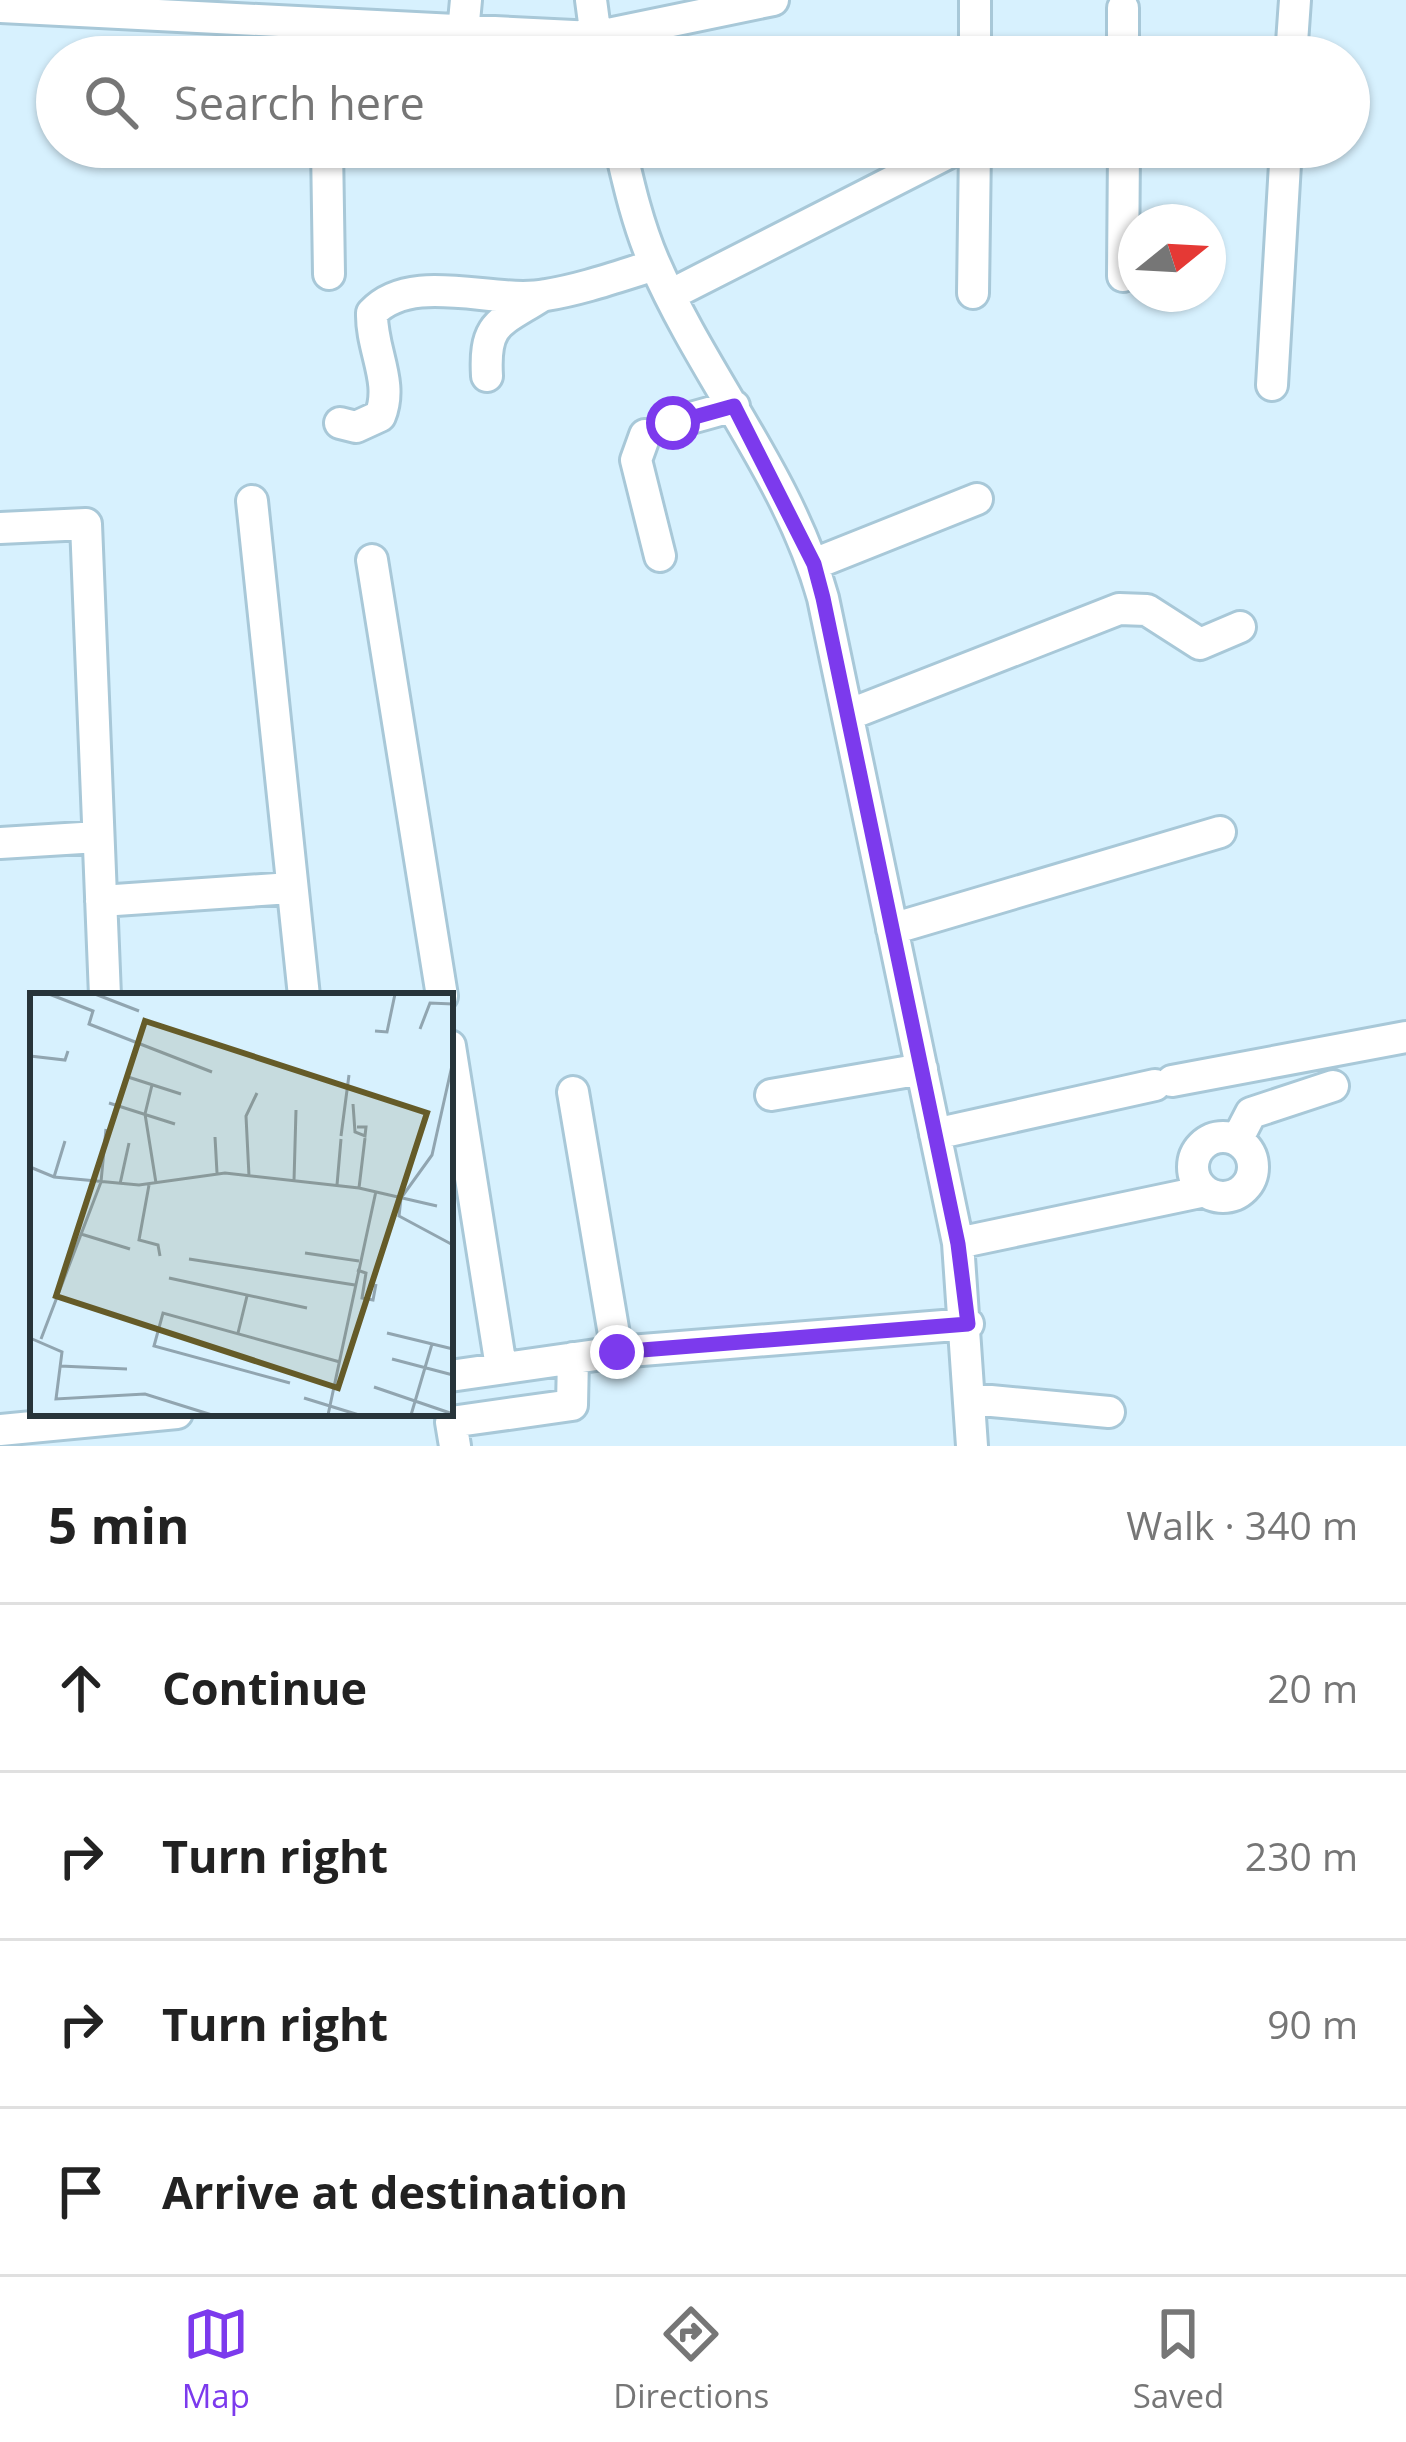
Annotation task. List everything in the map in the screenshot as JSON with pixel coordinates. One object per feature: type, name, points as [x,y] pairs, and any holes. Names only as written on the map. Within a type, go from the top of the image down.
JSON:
[{"type":"street","points":[[463,32],[466,0]]},
{"type":"street","points":[[591,0],[596,36]]},
{"type":"street","points":[[638,36],[772,0]]},
{"type":"street","points":[[974,0],[975,36]]},
{"type":"street","points":[[1293,36],[1295,0]]},
{"type":"street","points":[[0,8],[499,36]]},
{"type":"street","points":[[1123,8],[1124,36]]},
{"type":"street","points":[[325,25],[325,36]]},
{"type":"street","points":[[327,168],[329,274]]},
{"type":"street","points":[[626,168],[655,265],[814,564],[958,1244],[968,1324],[972,1446]]},
{"type":"street","points":[[672,294],[919,168]]},
{"type":"street","points":[[973,293],[975,168]]},
{"type":"street","points":[[1124,168],[1124,204]]},
{"type":"street","points":[[1272,385],[1285,168]]},
{"type":"street","points":[[487,376],[485,341],[495,325],[540,297],[655,265]]},
{"type":"street","points":[[340,423],[356,427],[380,416],[389,396],[371,337],[372,313],[383,301],[421,293],[540,297]]},
{"type":"street","points":[[660,556],[636,460],[659,429],[734,406]]},
{"type":"street","points":[[814,564],[977,499]]},
{"type":"street","points":[[252,500],[304,993]]},
{"type":"street","points":[[0,529],[86,524],[105,993]]},
{"type":"street","points":[[372,560],[442,993]]},
{"type":"street","points":[[848,715],[1119,609],[1147,610],[1200,644],[1240,627]]},
{"type":"street","points":[[892,929],[1220,832]]},
{"type":"street","points":[[0,843],[98,837]]},
{"type":"street","points":[[101,901],[291,888]]},
{"type":"street","points":[[935,1134],[1163,1083],[1406,1037]]},
{"type":"street","points":[[771,1095],[922,1070]]},
{"type":"street","points":[[453,1085],[461,1188],[501,1367]]},
{"type":"street","points":[[1237,1140],[1251,1113],[1333,1087]]},
{"type":"street","points":[[573,1092],[617,1352]]},
{"type":"street","points":[[958,1244],[1205,1191],[1229,1196],[1249,1183],[1252,1159],[1237,1140],[1222,1137],[1198,1151],[1193,1165],[1205,1191]]},
{"type":"street","points":[[453,1375],[617,1352],[968,1324]]},
{"type":"street","points":[[455,1446],[451,1422],[572,1405],[573,1358]]},
{"type":"street","points":[[970,1399],[1109,1412]]},
{"type":"street","points":[[0,1430],[122,1416]]},
{"type":"route","points":[[617,1352],[968,1324],[958,1244],[814,564],[734,406],[673,423]]}]
